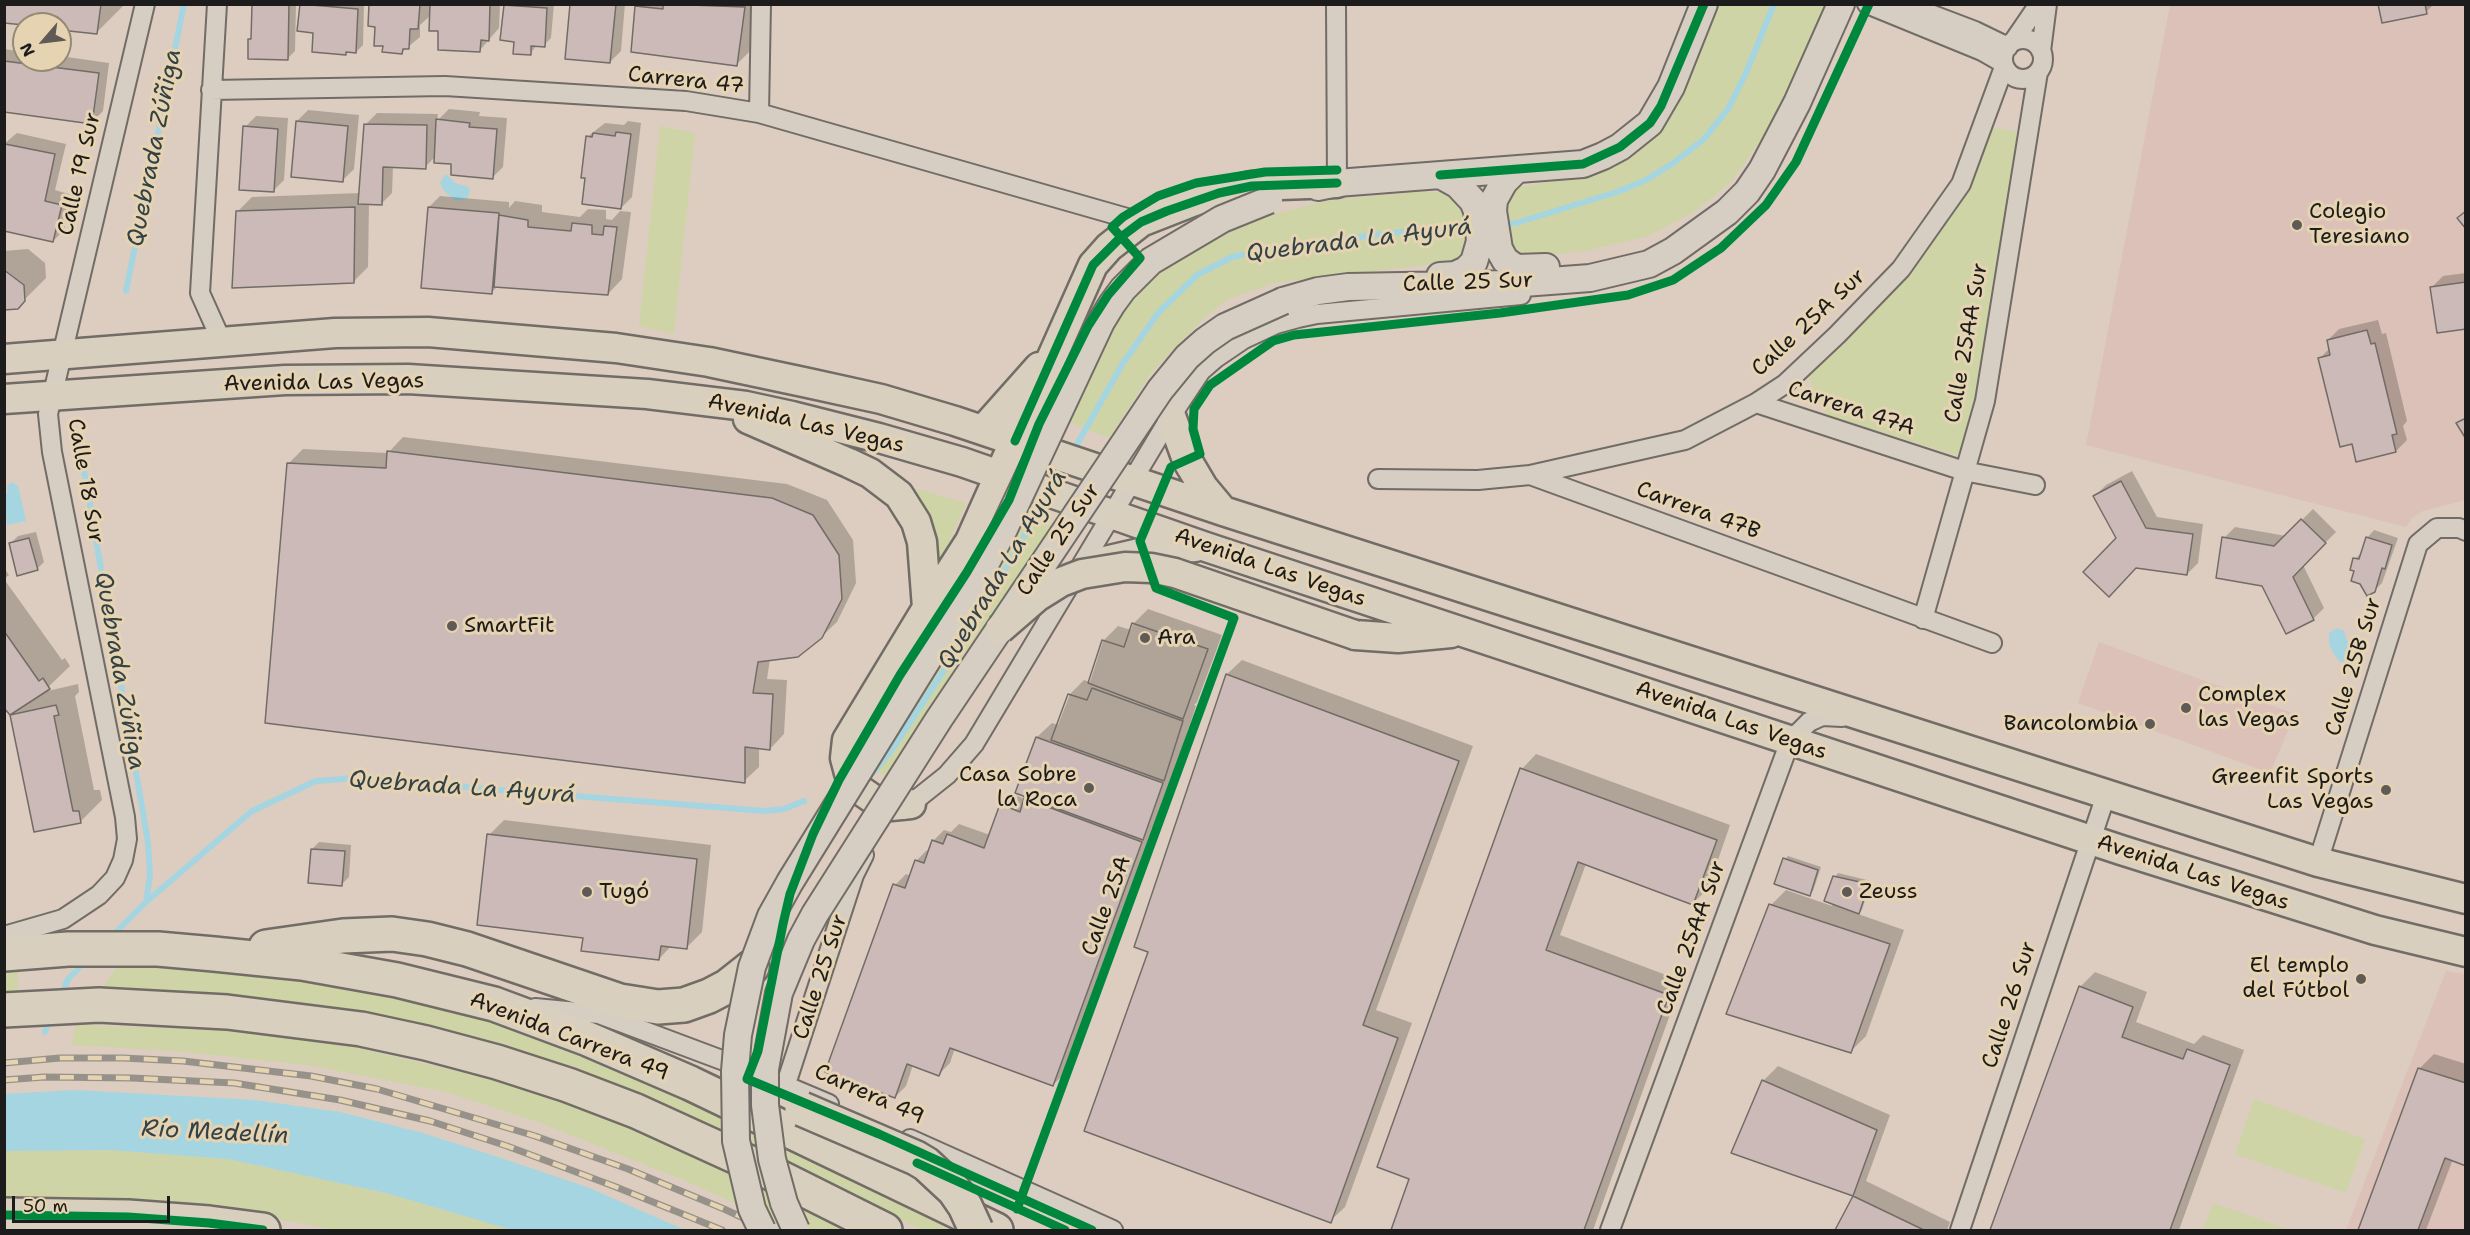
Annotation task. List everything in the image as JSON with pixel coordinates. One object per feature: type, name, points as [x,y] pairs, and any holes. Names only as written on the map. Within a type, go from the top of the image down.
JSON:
[{"type":"highway","points":[[214,954],[343,936],[392,934],[427,939],[467,949],[620,1001],[658,1007],[684,1005],[709,996],[728,986],[752,967]]},
{"type":"highway","name":"Avenida Carrera 49","points":[[4,954],[68,949],[158,949],[214,954],[302,963],[397,980],[494,1004],[588,1039],[690,1083],[996,1230]]},
{"type":"highway","points":[[494,1004],[591,1027],[794,1097],[926,1164],[954,1191],[965,1206],[976,1230]]},
{"type":"highway","name":"Avenida Carrera 49","points":[[10,1009],[99,1005],[227,1012],[308,1020],[361,1029],[497,1062],[568,1085],[636,1111],[761,1168],[885,1230]]},
{"type":"highway","points":[[4,1215],[128,1217],[263,1230]]},
{"type":"main road","points":[[912,804],[891,807],[873,800],[860,790],[849,773],[845,758],[846,740],[970,541],[1093,265],[1109,247],[1141,222],[1183,205],[1230,190],[1252,186],[1337,183],[1583,164],[1620,147],[1650,123],[1671,87],[1704,4]]},
{"type":"main road","name":"Calle 25 Sur","points":[[796,1230],[784,1203],[772,1160],[765,1105],[765,1069],[778,993],[789,965],[815,914],[939,719],[1172,372],[1199,346],[1225,327],[1284,301],[1318,291],[1348,287],[1510,284],[1590,278],[1649,264],[1693,238],[1747,192],[1780,138],[1841,4]]},
{"type":"main road","points":[[1485,211],[1499,189],[1516,170]]},
{"type":"main road","points":[[1284,301],[1369,278],[1455,275],[1466,270],[1489,241],[1485,211],[1466,192],[1440,176]]},
{"type":"main road","points":[[762,1230],[747,1192],[736,1141],[735,1071],[738,1035],[752,967],[771,916],[975,583],[1004,529],[1101,322],[1123,289],[1151,261],[1222,219],[1269,200],[1337,183]]},
{"type":"main road","points":[[1489,241],[1499,249],[1510,265],[1522,269],[1615,257],[1644,250],[1685,231],[1747,192]]},
{"type":"main road","name":"Avenida Las Vegas","points":[[4,359],[334,333],[387,331],[515,338],[605,346],[708,362],[850,392],[983,430],[1133,481],[2318,862],[2466,899]]},
{"type":"main road","points":[[983,430],[1056,348]]},
{"type":"main road","name":"Avenida Las Vegas","points":[[4,399],[285,380],[408,380],[588,390],[702,400],[780,413],[857,432],[1000,476],[1460,632],[2090,840],[2375,930],[2466,952]]},
{"type":"main road","points":[[702,400],[870,473],[899,495],[916,522],[922,542],[927,608]]},
{"type":"main road","points":[[1171,416],[1187,460],[1203,487],[1223,510]]},
{"type":"main road","points":[[1080,569],[1144,552],[1206,547]]},
{"type":"main road","points":[[1000,629],[1037,597],[1062,582],[1082,574],[1125,567],[1151,568],[1175,573],[1354,635],[1398,638],[1460,632]]},
{"type":"street","name":"Calle 19 Sur","points":[[62,354],[145,4]]},
{"type":"street","points":[[218,4],[200,294],[222,342]]},
{"type":"street","points":[[759,113],[761,4]]},
{"type":"street","points":[[1336,4],[1337,183]]},
{"type":"street","points":[[1867,4],[1982,51],[2007,55],[2026,40],[2041,51]]},
{"type":"street","points":[[1904,4],[1975,31],[2007,55],[2017,78],[2028,79],[2038,72],[2042,62],[2041,51],[2047,4]]},
{"type":"street","name":"Calle 25A Sur","points":[[1530,475],[1685,440],[1756,403],[1785,384],[1901,270],[1961,184],[2007,55],[2039,4]]},
{"type":"street","name":"Calle 25AA Sur","points":[[1923,619],[1985,401],[2038,72]]},
{"type":"street","name":"Carrera 47","points":[[211,90],[445,86],[686,101],[759,113],[1141,222]]},
{"type":"street","name":"Calle 25 Sur","points":[[794,1097],[854,875],[877,834],[890,820],[946,775],[974,744],[1171,416],[1189,388],[1209,365],[1244,339],[1276,324],[1317,314],[1581,288],[1617,279],[1649,264]]},
{"type":"street","name":"Calle 18 Sur","points":[[4,936],[63,919],[99,895],[115,878],[123,860],[127,839],[52,452],[48,414],[62,354]]},
{"type":"street","name":"Carrera 47A","points":[[1756,403],[1964,471],[2035,485]]},
{"type":"street","name":"Carrera 47B","points":[[1378,479],[1478,480],[1530,475],[1992,643]]},
{"type":"street","name":"Calle 25B Sur","points":[[2318,862],[2418,544],[2437,528],[2459,528],[2466,531]]},
{"type":"street","name":"Calle 25AA Sur","points":[[1610,1230],[1790,741],[1809,722],[1822,717],[1865,717]]},
{"type":"street","name":"Calle 26 Sur","points":[[1960,1230],[2106,795]]},
{"type":"street","name":"Carrera 49","points":[[794,1097],[1113,1230]]},
{"type":"shaded area","name":"Colegio Teresiano","points":[[2170,5],[2465,5],[2465,500],[2423,511],[2412,518],[2406,527],[2086,445]]},
{"type":"shaded area","name":"Complex las Vegas","points":[[2099,642],[2295,714],[2270,773],[2078,703]]},
{"type":"shaded area","points":[[2446,971],[2465,974],[2465,1230],[2346,1230]]},
{"type":"green space","points":[[1717,5],[1829,5],[1768,130],[1732,181],[1694,212],[1648,236],[1590,250],[1535,257],[1523,257],[1511,248],[1507,198],[1515,188],[1597,173],[1628,158],[1659,132],[1680,100]]},
{"type":"green space","points":[[660,126],[695,133],[674,334],[639,326]]},
{"type":"green space","points":[[1986,126],[2023,133],[1980,396],[1958,456],[1826,415],[1806,372],[1926,250],[1973,175]]},
{"type":"green space","points":[[1417,192],[1452,192],[1468,211],[1469,244],[1463,254],[1452,262],[1273,283],[1226,300],[1197,325],[1151,373],[1109,438],[1067,421],[1120,310],[1154,274],[1206,242],[1265,216],[1331,200]]},
{"type":"green space","points":[[910,487],[966,503],[941,560],[933,530]]},
{"type":"green space","points":[[1020,518],[1052,526],[895,782],[867,765]]},
{"type":"green space","points":[[18,967],[18,990],[5,992],[4,969]]},
{"type":"green space","points":[[117,967],[192,969],[339,986],[471,1014],[574,1048],[683,1097],[962,1230],[923,1230],[674,1111],[101,989]]},
{"type":"green space","points":[[76,1025],[245,1031],[344,1045],[504,1082],[630,1125],[854,1230],[793,1230],[693,1184],[538,1122],[446,1092],[308,1065],[174,1051],[72,1045]]},
{"type":"green space","points":[[2254,1099],[2365,1139],[2346,1193],[2235,1154]]},
{"type":"green space","points":[[110,1150],[228,1159],[386,1193],[512,1230],[337,1230],[234,1211],[5,1204],[4,1151]]},
{"type":"green space","points":[[2213,1203],[2290,1230],[2203,1230]]},
{"type":"water","points":[[446,174],[455,183],[468,187],[470,191],[467,199],[456,201],[444,191],[440,182]]},
{"type":"water","points":[[12,482],[18,486],[26,521],[7,525],[5,494],[8,493],[7,486]]},
{"type":"water","points":[[2337,628],[2344,631],[2347,641],[2355,645],[2357,656],[2353,662],[2340,662],[2332,651],[2329,633]]},
{"type":"water","name":"Río Medellín","points":[[75,1090],[255,1100],[340,1112],[423,1133],[587,1187],[685,1230],[512,1230],[386,1193],[228,1159],[110,1150],[5,1151],[5,1094]]},
{"type":"building","points":[[4,4],[101,4],[97,34],[72,31],[72,12],[12,12],[12,24],[4,23]]},
{"type":"building","points":[[252,4],[289,4],[288,60],[248,59]]},
{"type":"building","points":[[300,4],[358,9],[356,53],[346,52],[346,55],[312,52],[313,33],[297,31]]},
{"type":"building","points":[[369,4],[420,4],[418,29],[410,29],[409,49],[403,49],[402,54],[382,52],[383,46],[374,46],[375,27],[368,26]]},
{"type":"building","points":[[430,4],[490,4],[489,41],[481,40],[480,52],[438,50],[438,31],[429,31]]},
{"type":"building","points":[[570,4],[616,4],[610,63],[565,59]]},
{"type":"building","points":[[663,4],[745,7],[737,66],[631,52],[635,6],[663,9]]},
{"type":"building","points":[[2378,4],[2425,4],[2427,14],[2382,23]]},
{"type":"building","points":[[504,5],[547,8],[545,47],[531,46],[531,55],[513,54],[514,42],[500,40]]},
{"type":"building","points":[[4,61],[12,62],[12,72],[72,72],[72,70],[99,73],[92,124],[4,112]]},
{"type":"building","points":[[436,119],[470,123],[469,127],[497,129],[493,179],[451,175],[451,164],[434,163]]},
{"type":"building","points":[[296,121],[348,126],[343,182],[291,177]]},
{"type":"building","points":[[364,124],[427,125],[426,169],[383,167],[382,205],[358,204]]},
{"type":"building","points":[[243,126],[278,129],[274,192],[239,190]]},
{"type":"building","points":[[616,132],[631,134],[621,209],[582,204],[585,178],[581,178],[586,136],[592,137],[593,133],[615,136]]},
{"type":"building","points":[[5,144],[55,154],[45,201],[62,205],[53,242],[4,231]]},
{"type":"building","points":[[355,207],[354,283],[232,288],[236,211]]},
{"type":"building","points":[[428,207],[499,213],[492,294],[421,288]]},
{"type":"building","points":[[2466,211],[2466,229],[2457,218]]},
{"type":"building","points":[[499,215],[528,220],[528,227],[571,231],[572,223],[592,225],[592,234],[603,235],[604,226],[617,227],[608,295],[494,287]]},
{"type":"building","points":[[4,270],[24,285],[25,301],[18,309],[4,310]]},
{"type":"building","points":[[2466,282],[2466,329],[2437,333],[2430,287]]},
{"type":"building","points":[[2367,330],[2371,344],[2375,343],[2397,434],[2392,435],[2396,452],[2356,462],[2352,444],[2340,447],[2318,358],[2330,355],[2327,340]]},
{"type":"building","points":[[2466,418],[2466,439],[2456,423]]},
{"type":"building","points":[[387,451],[772,498],[813,515],[839,555],[842,599],[822,638],[798,657],[758,662],[753,693],[773,694],[770,750],[745,747],[745,783],[265,723],[287,463],[386,468]]},
{"type":"building","points":[[2121,481],[2146,528],[2193,534],[2187,575],[2136,568],[2109,597],[2083,572],[2116,538],[2093,496]]},
{"type":"building","points":[[2301,519],[2326,543],[2293,577],[2314,620],[2286,634],[2262,586],[2216,578],[2222,537],[2274,546]]},
{"type":"building","points":[[2366,537],[2392,545],[2375,592],[2367,596],[2360,584],[2351,581],[2354,571],[2350,570],[2353,558],[2359,559]]},
{"type":"building","points":[[29,538],[38,570],[17,576],[9,543]]},
{"type":"building","points":[[1132,623],[1208,649],[1183,719],[1088,683],[1102,640],[1124,647]]},
{"type":"building","points":[[1132,623],[1208,649],[1183,719],[1088,683],[1102,640],[1124,647]]},
{"type":"building","points":[[4,631],[39,681],[43,678],[50,689],[10,715],[4,708]]},
{"type":"building","points":[[1226,674],[1459,761],[1363,1025],[1398,1038],[1331,1223],[1084,1131],[1148,952],[1134,947]]},
{"type":"building","points":[[1092,688],[1183,721],[1164,781],[1051,740],[1068,694],[1087,700]]},
{"type":"building","points":[[1092,688],[1183,721],[1164,781],[1051,740],[1068,694],[1087,700]]},
{"type":"building","points":[[56,705],[59,715],[54,716],[73,811],[79,811],[81,823],[34,832],[10,715]]},
{"type":"building","name":"Casa Sobre la Roca","points":[[1036,737],[1163,783],[1143,840],[1015,793]]},
{"type":"building","points":[[1520,768],[1717,840],[1693,905],[1578,862],[1546,950],[1669,995],[1584,1230],[1391,1230],[1409,1179],[1377,1167]]},
{"type":"building","points":[[1024,798],[1142,842],[1053,1086],[950,1048],[939,1076],[907,1064],[895,1098],[825,1072],[893,884],[905,888],[915,860],[924,863],[932,840],[943,844],[947,834],[984,848],[1000,804],[1020,812]]},
{"type":"building","name":"Tugó","points":[[487,834],[697,859],[687,949],[661,946],[659,960],[581,951],[583,938],[477,925]]},
{"type":"building","points":[[311,849],[345,851],[342,886],[308,883]]},
{"type":"building","name":"Zeuss","points":[[1783,858],[1818,870],[1810,896],[1774,884]]},
{"type":"building","name":"Zeuss","points":[[1833,876],[1869,884],[1859,914],[1824,901]]},
{"type":"building","points":[[1769,904],[1890,944],[1851,1053],[1726,1014]]},
{"type":"building","points":[[2079,986],[2133,1007],[2122,1037],[2183,1059],[2187,1049],[2230,1065],[2170,1230],[1990,1230]]},
{"type":"building","points":[[2418,1068],[2466,1083],[2466,1166],[2445,1158],[2418,1230],[2358,1230]]},
{"type":"building","points":[[1762,1080],[1877,1130],[1853,1196],[1731,1153]]},
{"type":"building","points":[[1853,1196],[1924,1230],[1835,1230]]},
{"type":"waterway","name":"Quebrada Zúñiga","points":[[126,291],[184,4]]},
{"type":"waterway","name":"Quebrada La Ayurá","points":[[1502,224],[1516,223],[1617,192],[1646,180],[1672,164],[1704,139],[1728,109],[1746,73],[1774,4]]},
{"type":"waterway","name":"Quebrada La Ayurá","points":[[1072,453],[1123,363],[1159,312],[1197,275],[1232,257],[1275,248],[1390,233],[1471,226]]},
{"type":"waterway","name":"Quebrada Zúñiga","points":[[79,441],[148,842],[150,875],[146,902]]},
{"type":"waterway","name":"Quebrada La Ayurá","points":[[1053,487],[1064,467]]},
{"type":"waterway","name":"Quebrada La Ayurá","points":[[868,778],[891,751],[973,626],[1046,498]]},
{"type":"waterway","name":"Quebrada La Ayurá","points":[[111,937],[146,902],[252,811],[316,781],[370,777],[475,788],[764,811],[784,809],[804,801]]},
{"type":"waterway","name":"Quebrada La Ayurá","points":[[61,996],[68,979],[86,961]]},
{"type":"waterway","name":"Quebrada La Ayurá","points":[[45,1032],[50,1019]]},
{"type":"railway","points":[[4,1063],[60,1058],[183,1061],[311,1076],[377,1089],[535,1136],[628,1169],[769,1230]]},
{"type":"railway","points":[[4,1080],[44,1077],[132,1078],[234,1083],[340,1100],[430,1121],[507,1146],[722,1230]]},
{"type":"cycle path","points":[[1440,175],[1583,164],[1620,147],[1650,123],[1661,106],[1704,4]]},
{"type":"cycle path","name":"Calle 25A","points":[[1017,1209],[1234,618],[1156,588],[1140,541],[1171,467],[1200,454],[1193,429],[1194,409],[1210,385],[1273,341],[1294,335],[1500,313],[1628,295],[1673,280],[1721,248],[1766,205],[1796,162],[1869,4]]},
{"type":"cycle path","points":[[1092,1230],[879,1134],[747,1079],[758,1051],[790,894],[813,834],[839,780],[900,675],[967,572],[1009,500],[1039,424],[1088,326],[1108,295],[1140,258],[1112,227],[1123,217],[1158,196],[1196,183],[1265,172],[1337,170]]},
{"type":"cycle path","points":[[1015,441],[1093,265],[1121,237],[1141,222],[1219,193],[1252,186],[1337,183]]},
{"type":"cycle path","points":[[917,1163],[1065,1230]]},
{"type":"cycle path","points":[[4,1215],[128,1217],[263,1230]]},
{"type":"place","name":"Colegio Teresiano","points":[[2297,225]]},
{"type":"place","name":"SmartFit","points":[[452,626]]},
{"type":"place","name":"Ara","points":[[1145,638]]},
{"type":"place","name":"Complex las Vegas","points":[[2186,708]]},
{"type":"place","name":"Bancolombia","points":[[2150,724]]},
{"type":"place","name":"Casa Sobre la Roca","points":[[1089,788]]},
{"type":"place","name":"Greenfit Sports Las Vegas","points":[[2386,790]]},
{"type":"place","name":"Tugó","points":[[587,892]]},
{"type":"place","name":"Zeuss","points":[[1847,892]]},
{"type":"place","name":"El templo del Fútbol","points":[[2361,979]]}]
